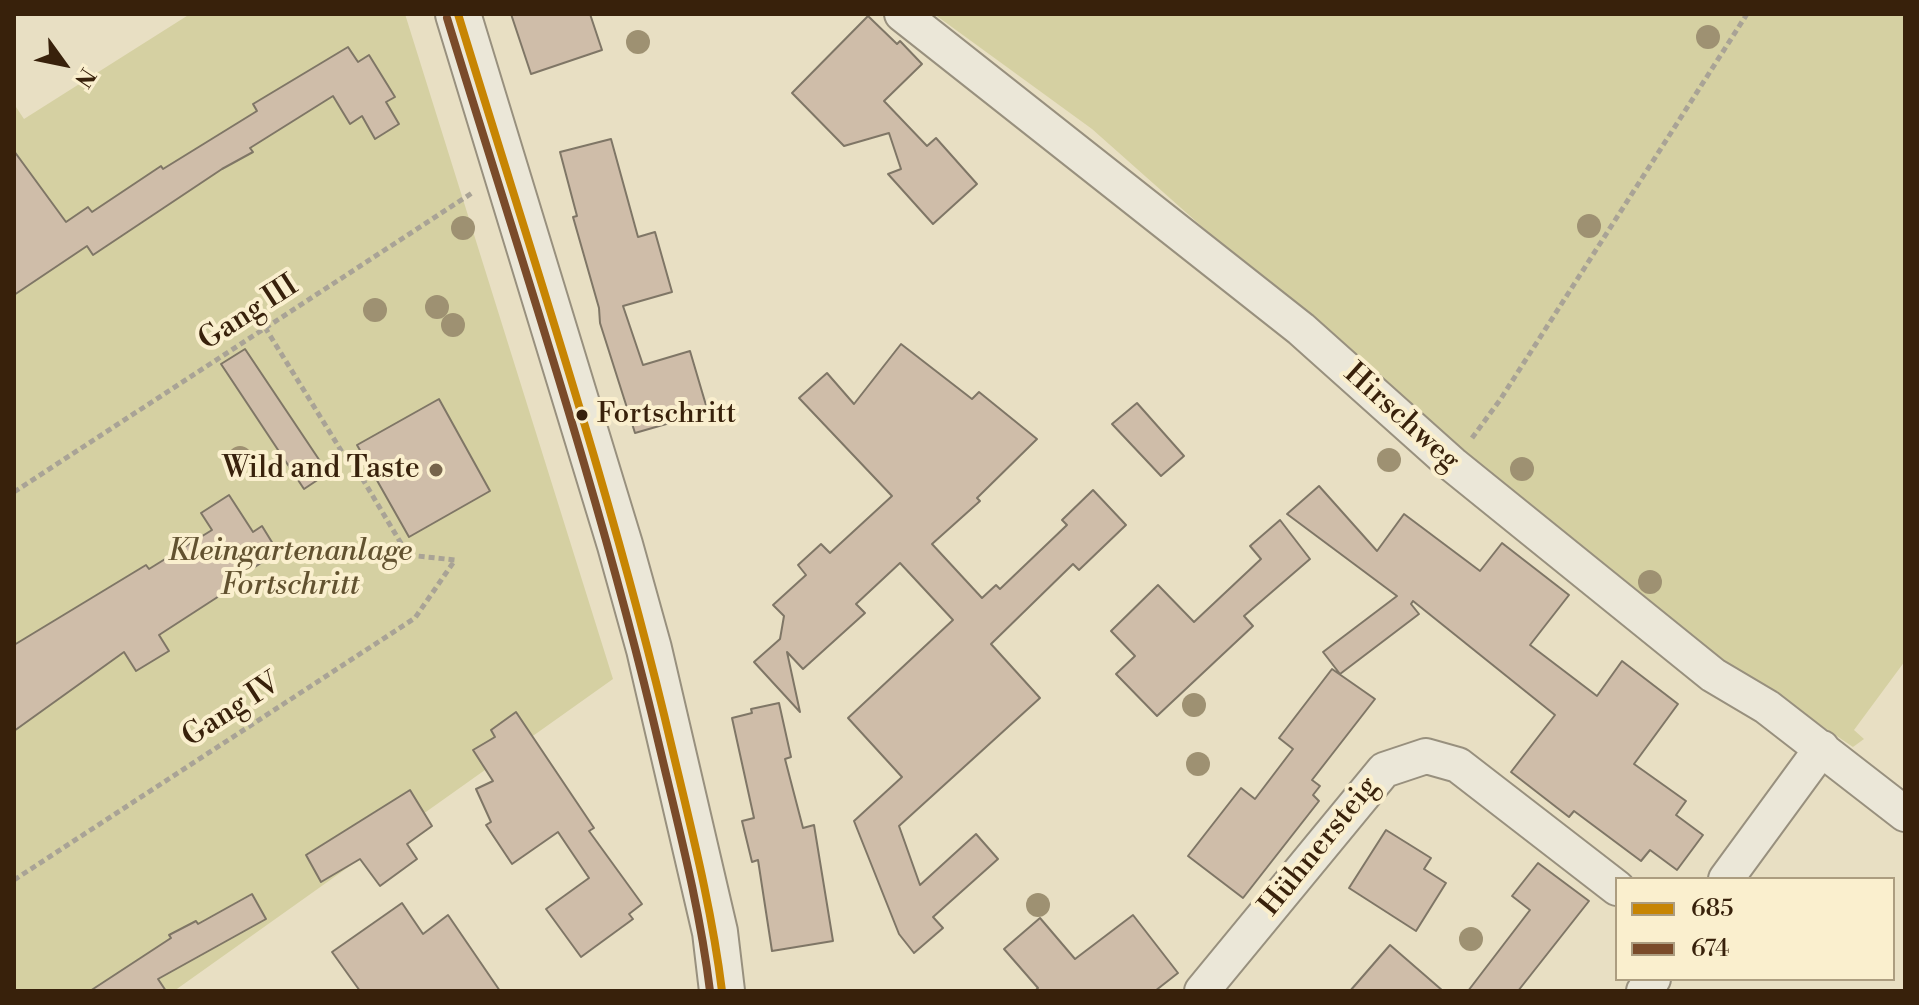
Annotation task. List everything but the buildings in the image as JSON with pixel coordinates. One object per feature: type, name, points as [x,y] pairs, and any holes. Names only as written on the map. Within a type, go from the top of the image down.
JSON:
[{"type":"street","points":[[458,14],[649,649],[715,932],[722,991]]},
{"type":"street","name":"Hirschweg","points":[[902,14],[1301,329],[1452,464],[1713,675],[1767,707],[1905,814]]},
{"type":"street","points":[[1727,877],[1822,748]]},
{"type":"street","name":"Hühnersteig","points":[[1202,991],[1384,770],[1426,756],[1458,765],[1615,886]]},
{"type":"path","points":[[1452,464],[1500,400],[1747,14]]},
{"type":"path","name":"Gang III","points":[[14,492],[507,170]]},
{"type":"path","name":"Gang IV","points":[[14,880],[415,618],[455,560],[408,555],[266,329]]},
{"type":"green space","name":"Kleingartenanlage Fortschritt","points":[[190,14],[405,14],[613,679],[174,991],[14,991],[14,104],[24,119]]},
{"type":"green space","points":[[934,14],[1905,14],[1905,661],[1854,730],[1864,739],[1853,747],[1615,586],[1607,568],[1243,263],[1092,129]]},
{"type":"transit line","name":"685","points":[[458,14],[571,379],[649,655],[694,838],[722,991]]},
{"type":"transit line","name":"674","points":[[447,18],[560,381],[613,564],[682,839],[710,991]]},
{"type":"place","name":"Fortschritt","points":[[582,415]]},
{"type":"place","name":"Wild and Taste","points":[[436,470]]}]
